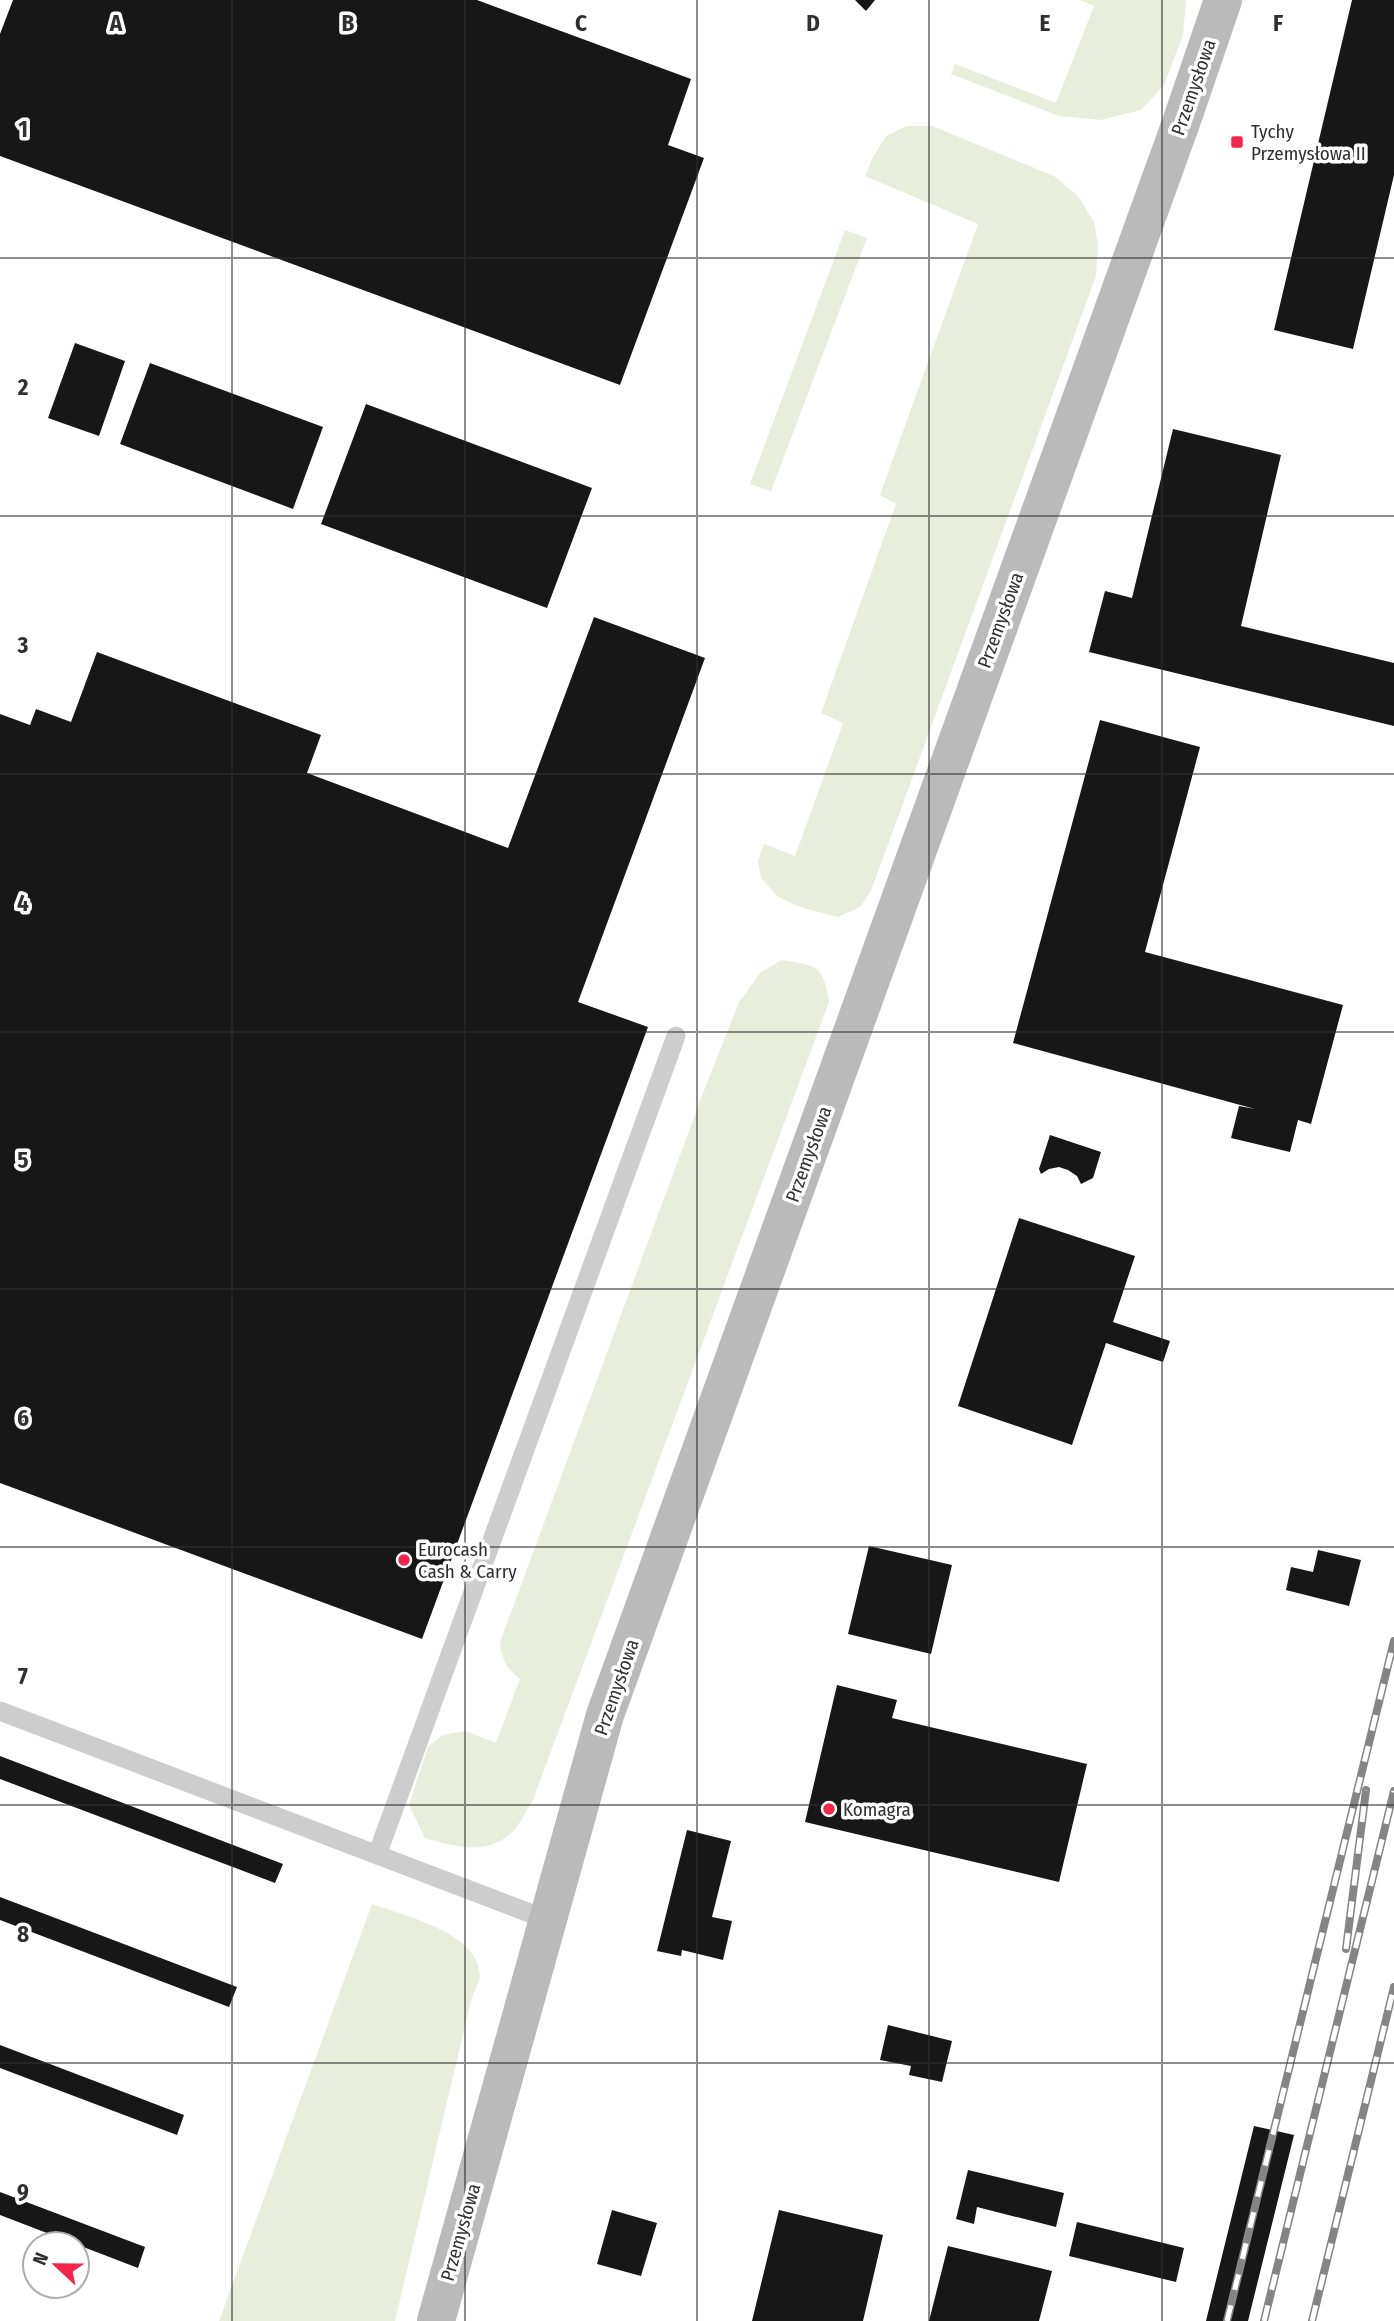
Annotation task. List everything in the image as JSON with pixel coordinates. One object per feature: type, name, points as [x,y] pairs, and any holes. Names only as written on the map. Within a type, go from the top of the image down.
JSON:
[{"type":"street","name":"Przemysłowa","points":[[436,2321],[605,1715],[1178,132],[1223,0]]},
{"type":"lane","points":[[377,1855],[677,1036]]},
{"type":"lane","points":[[0,1711],[548,1920]]},
{"type":"green space","points":[[1080,0],[1186,0],[1183,35],[1164,85],[1141,110],[1101,120],[1059,116],[951,74],[955,64],[1056,103],[1094,6]]},
{"type":"green space","points":[[907,126],[932,126],[1054,176],[1078,196],[1094,222],[1098,245],[1096,276],[871,891],[860,907],[838,917],[803,908],[778,897],[761,878],[758,861],[764,844],[795,856],[843,723],[821,713],[896,504],[880,495],[978,224],[865,176],[886,136]]},
{"type":"green space","points":[[845,230],[867,238],[771,491],[750,484]]},
{"type":"green space","points":[[782,960],[816,969],[824,980],[829,1002],[533,1800],[515,1829],[505,1838],[484,1847],[461,1846],[425,1838],[409,1805],[428,1747],[443,1735],[465,1731],[496,1743],[520,1679],[505,1663],[500,1642],[739,1002],[761,972]]},
{"type":"green space","points":[[372,1904],[421,1921],[455,1937],[468,1948],[477,1961],[480,1976],[472,1997],[395,2321],[219,2321]]},
{"type":"building","points":[[13,0],[477,0],[691,79],[668,145],[704,158],[620,385],[0,156],[0,34]]},
{"type":"building","points":[[855,0],[875,0],[866,11]]},
{"type":"building","points":[[1352,0],[1394,0],[1394,175],[1353,349],[1274,330]]},
{"type":"building","points":[[75,343],[125,361],[99,436],[48,418]]},
{"type":"building","points":[[150,363],[323,427],[293,509],[120,444]]},
{"type":"building","points":[[366,404],[592,488],[547,608],[321,524]]},
{"type":"building","points":[[1173,429],[1281,455],[1241,626],[1394,663],[1394,726],[1089,652],[1105,591],[1132,598]]},
{"type":"building","points":[[594,617],[705,658],[578,1002],[648,1027],[422,1639],[0,1483],[0,714],[30,725],[36,709],[71,722],[97,652],[321,735],[307,773],[508,848]]},
{"type":"building","points":[[1100,720],[1200,747],[1145,952],[1343,1005],[1311,1124],[1298,1120],[1290,1152],[1231,1138],[1239,1106],[1255,1109],[1013,1043]]},
{"type":"building","points":[[1050,1135],[1101,1152],[1093,1178],[1081,1184],[1077,1176],[1059,1167],[1041,1174],[1039,1169]]},
{"type":"building","points":[[1019,1218],[1135,1256],[1113,1322],[1170,1341],[1163,1362],[1106,1343],[1072,1445],[958,1406]]},
{"type":"building","points":[[869,1546],[952,1565],[931,1654],[848,1634]]},
{"type":"building","points":[[1318,1550],[1361,1560],[1349,1606],[1286,1590],[1291,1567],[1313,1572]]},
{"type":"building","points":[[837,1685],[897,1700],[892,1718],[1087,1764],[1059,1882],[805,1822]]},
{"type":"building","points":[[0,1756],[283,1864],[275,1883],[0,1779]]},
{"type":"building","points":[[687,1830],[731,1841],[712,1917],[732,1921],[723,1960],[682,1950],[681,1956],[657,1951]]},
{"type":"building","points":[[0,1897],[237,1987],[229,2007],[0,1920]]},
{"type":"building","points":[[888,2025],[952,2041],[942,2082],[909,2075],[911,2066],[880,2060]]},
{"type":"building","points":[[0,2045],[184,2115],[177,2135],[0,2068]]},
{"type":"building","points":[[1254,2126],[1294,2135],[1248,2321],[1206,2321]]},
{"type":"building","points":[[968,2170],[1064,2193],[1056,2227],[977,2207],[974,2224],[956,2219]]},
{"type":"building","points":[[0,2192],[145,2247],[138,2268],[91,2250],[91,2230],[39,2230],[0,2215]]},
{"type":"building","points":[[612,2210],[657,2223],[641,2276],[597,2264]]},
{"type":"building","points":[[779,2210],[883,2235],[863,2321],[752,2321]]},
{"type":"building","points":[[1077,2222],[1184,2248],[1176,2282],[1069,2256]]},
{"type":"building","points":[[948,2246],[1052,2271],[1039,2321],[929,2321]]},
{"type":"railway","points":[[1227,2321],[1394,1641]]},
{"type":"railway","points":[[1346,1949],[1366,1790]]},
{"type":"railway","points":[[1264,2321],[1394,1791]]},
{"type":"railway","points":[[1312,2321],[1394,1987]]},
{"type":"place","name":"Tychy Przemysłowa II","points":[[1237,142]]},
{"type":"place","name":"Eurocash Cash & Carry","points":[[404,1560]]},
{"type":"place","name":"Komagra","points":[[829,1809]]}]
